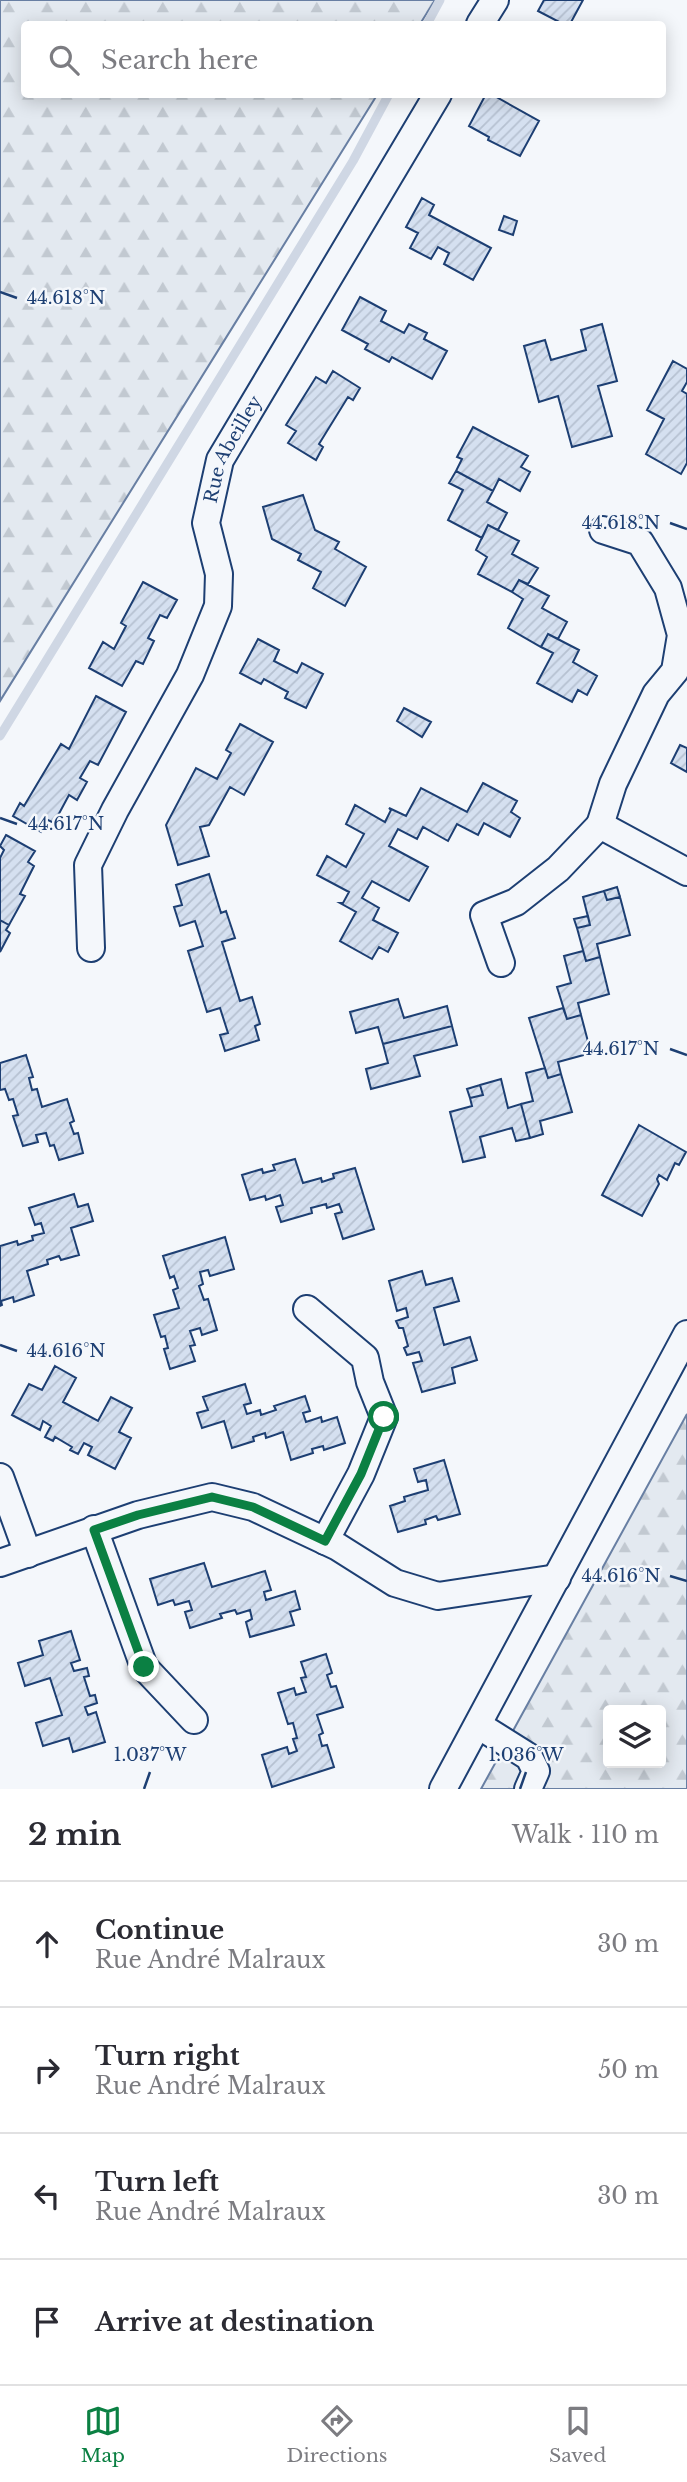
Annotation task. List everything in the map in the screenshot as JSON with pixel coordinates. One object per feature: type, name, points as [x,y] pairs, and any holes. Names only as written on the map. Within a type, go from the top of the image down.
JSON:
[{"type":"street","points":[[482,21],[495,0]]},
{"type":"street","name":"Rue Abeilley","points":[[91,948],[88,865],[114,810],[190,676],[218,606],[219,574],[206,523],[219,460],[436,98]]},
{"type":"street","points":[[501,963],[484,915],[516,902],[558,869],[600,825],[613,784],[656,694],[675,671],[681,635],[668,588],[640,542],[603,530]]},
{"type":"street","points":[[600,825],[687,872]]},
{"type":"street","points":[[307,1309],[365,1358],[370,1382],[384,1417],[361,1474],[325,1541]]},
{"type":"street","points":[[443,1789],[687,1334]]},
{"type":"street","points":[[0,1477],[27,1554]]},
{"type":"street","points":[[0,1563],[138,1515],[212,1497],[253,1507],[325,1541],[394,1583],[438,1596],[557,1578]]},
{"type":"street","points":[[94,1530],[144,1667],[194,1720]]},
{"type":"street","points":[[478,1725],[529,1757],[537,1771],[528,1789]]},
{"type":"green space","points":[[0,0],[435,0],[422,21],[21,21],[21,98],[375,98],[0,701]]},
{"type":"green space","points":[[687,1414],[687,1789],[481,1789]]},
{"type":"building","points":[[544,0],[583,0],[572,21],[557,21],[538,11]]},
{"type":"building","points":[[484,98],[498,98],[539,121],[520,156],[488,140],[489,137],[469,126]]},
{"type":"building","points":[[422,198],[434,205],[429,215],[491,248],[473,280],[444,264],[449,253],[438,247],[431,259],[410,248],[418,233],[406,227]]},
{"type":"building","points":[[504,216],[517,221],[513,235],[499,230]]},
{"type":"building","points":[[360,297],[386,311],[381,321],[404,333],[409,324],[427,333],[424,339],[447,351],[432,379],[392,357],[389,362],[365,349],[368,344],[342,330]]},
{"type":"building","points":[[602,324],[617,381],[598,386],[612,436],[572,447],[558,396],[539,402],[524,346],[545,340],[551,360],[586,350],[581,330]]},
{"type":"building","points":[[673,361],[687,369],[687,382],[682,391],[687,394],[687,463],[681,474],[646,454],[664,419],[647,410]]},
{"type":"building","points":[[333,371],[360,388],[353,400],[348,397],[319,444],[323,447],[316,460],[288,443],[296,431],[286,425],[316,377],[326,383]]},
{"type":"building","points":[[473,427],[528,456],[521,467],[530,472],[520,491],[499,479],[493,491],[456,471],[462,459],[457,457]]},
{"type":"building","points":[[456,471],[493,491],[487,502],[507,513],[498,530],[488,525],[482,538],[448,520],[463,490],[449,483]]},
{"type":"building","points":[[303,495],[315,530],[339,542],[335,549],[366,567],[345,606],[313,588],[321,572],[298,560],[301,554],[272,539],[263,507]]},
{"type":"building","points":[[488,525],[519,541],[512,554],[538,568],[528,584],[519,580],[512,592],[478,574],[487,557],[476,550]]},
{"type":"building","points":[[519,580],[549,596],[542,608],[567,622],[558,639],[548,634],[541,647],[508,628],[523,599],[512,592]]},
{"type":"building","points":[[143,582],[177,600],[167,618],[160,615],[148,638],[154,641],[143,664],[136,661],[122,686],[89,668],[103,642],[114,649],[126,626],[121,623]]},
{"type":"building","points":[[548,634],[579,650],[573,662],[597,676],[587,695],[578,690],[572,702],[537,683],[553,653],[541,647]]},
{"type":"building","points":[[258,639],[279,650],[274,661],[297,673],[302,663],[323,674],[306,708],[285,698],[288,692],[264,679],[261,684],[240,673]]},
{"type":"building","points":[[96,696],[126,712],[98,765],[90,761],[80,778],[87,782],[77,800],[69,795],[54,823],[48,820],[41,832],[13,816],[20,803],[24,806],[61,744],[69,749]]},
{"type":"building","points":[[404,708],[431,722],[422,737],[397,721]]},
{"type":"building","points":[[240,724],[273,742],[244,795],[230,787],[209,825],[200,827],[209,856],[178,865],[166,825],[196,768],[217,779],[231,753],[226,750]]},
{"type":"building","points":[[680,745],[687,748],[687,772],[671,763]]},
{"type":"building","points":[[483,783],[517,801],[511,812],[520,818],[510,837],[484,823],[478,835],[457,824],[448,841],[423,827],[417,839],[398,829],[389,846],[428,867],[409,901],[372,881],[362,898],[379,908],[373,920],[398,933],[388,952],[379,947],[372,959],[340,941],[356,912],[340,903],[343,903],[349,892],[317,875],[327,856],[346,867],[364,834],[346,824],[355,805],[385,822],[391,810],[389,808],[406,816],[421,788],[467,812]]},
{"type":"building","points":[[6,835],[35,851],[28,862],[34,866],[20,894],[25,896],[9,925],[0,920],[0,858],[4,850],[0,846]]},
{"type":"building","points":[[209,874],[221,913],[226,911],[235,938],[222,942],[240,1001],[252,997],[260,1024],[255,1026],[259,1040],[225,1051],[220,1035],[228,1033],[220,1008],[207,1012],[188,951],[203,946],[195,921],[180,926],[174,907],[182,905],[176,885]]},
{"type":"building","points":[[617,887],[620,897],[607,900],[604,891]]},
{"type":"building","points":[[604,891],[607,900],[620,897],[630,935],[597,944],[600,957],[586,961],[577,928],[590,925],[583,897]]},
{"type":"building","points":[[588,916],[590,925],[577,928],[574,919]]},
{"type":"building","points":[[0,920],[9,925],[6,930],[10,933],[0,952]]},
{"type":"building","points":[[583,951],[586,961],[600,957],[609,994],[578,1003],[581,1015],[567,1019],[557,987],[571,983],[564,956]]},
{"type":"building","points":[[398,999],[404,1018],[447,1006],[452,1026],[383,1044],[378,1027],[356,1033],[350,1012]]},
{"type":"building","points":[[563,1008],[567,1019],[581,1015],[591,1053],[558,1062],[561,1074],[548,1078],[529,1018]]},
{"type":"building","points":[[452,1026],[457,1045],[414,1056],[420,1076],[371,1089],[366,1069],[388,1063],[383,1044]]},
{"type":"building","points":[[26,1055],[33,1077],[29,1078],[32,1090],[37,1089],[42,1107],[67,1099],[74,1121],[70,1123],[74,1134],[78,1133],[83,1153],[59,1160],[46,1133],[36,1135],[38,1142],[23,1146],[13,1116],[18,1115],[13,1099],[9,1100],[5,1089],[0,1090],[0,1063]]},
{"type":"building","points":[[545,1068],[548,1078],[561,1074],[572,1112],[540,1121],[543,1134],[530,1138],[521,1104],[533,1101],[526,1073]]},
{"type":"building","points":[[501,1079],[508,1108],[521,1104],[530,1138],[516,1141],[512,1128],[480,1137],[485,1157],[463,1162],[450,1112],[472,1106],[470,1098],[483,1095],[480,1085]]},
{"type":"building","points":[[480,1085],[483,1095],[470,1098],[467,1089]]},
{"type":"building","points":[[639,1125],[686,1152],[679,1165],[675,1163],[667,1180],[659,1175],[659,1184],[642,1216],[602,1195]]},
{"type":"building","points":[[295,1159],[303,1183],[321,1178],[322,1182],[334,1178],[333,1174],[355,1168],[374,1229],[343,1239],[335,1214],[342,1212],[339,1204],[327,1208],[326,1204],[311,1208],[312,1213],[281,1222],[276,1207],[283,1205],[280,1195],[266,1200],[265,1196],[250,1200],[242,1175],[262,1169],[263,1173],[275,1170],[273,1165]]},
{"type":"building","points":[[74,1194],[78,1207],[88,1204],[93,1221],[71,1228],[79,1255],[61,1260],[59,1256],[47,1260],[48,1264],[27,1271],[34,1295],[14,1302],[13,1297],[1,1301],[0,1306],[0,1246],[17,1241],[18,1245],[33,1240],[32,1236],[44,1233],[41,1223],[35,1225],[29,1208]]},
{"type":"building","points":[[225,1237],[234,1269],[210,1276],[208,1270],[200,1272],[203,1284],[199,1286],[204,1300],[208,1299],[217,1330],[202,1335],[200,1328],[190,1331],[195,1345],[190,1346],[195,1361],[170,1369],[164,1349],[168,1348],[165,1336],[161,1337],[154,1315],[179,1308],[173,1290],[178,1288],[174,1276],[170,1278],[163,1256]]},
{"type":"building","points":[[422,1271],[426,1285],[452,1278],[459,1301],[434,1308],[444,1345],[470,1337],[477,1360],[452,1368],[455,1383],[422,1392],[413,1363],[422,1361],[419,1352],[407,1355],[404,1348],[408,1346],[403,1328],[399,1328],[396,1321],[408,1317],[406,1308],[397,1311],[389,1281]]},
{"type":"building","points":[[55,1366],[76,1378],[63,1402],[98,1421],[111,1397],[132,1408],[119,1432],[131,1438],[115,1469],[88,1455],[92,1447],[84,1443],[78,1454],[55,1437],[53,1441],[45,1437],[51,1426],[43,1421],[40,1430],[12,1415],[29,1384],[42,1390]]},
{"type":"building","points":[[245,1384],[251,1403],[244,1405],[247,1414],[260,1410],[261,1415],[276,1410],[274,1406],[305,1396],[310,1411],[303,1413],[306,1422],[321,1417],[322,1422],[337,1417],[345,1443],[324,1450],[323,1446],[312,1449],[313,1453],[291,1460],[283,1432],[266,1438],[265,1433],[253,1437],[254,1441],[232,1448],[224,1421],[202,1428],[197,1413],[208,1410],[203,1397]]},
{"type":"building","points":[[444,1460],[460,1514],[438,1520],[436,1516],[425,1520],[426,1524],[398,1532],[390,1506],[405,1501],[404,1497],[428,1490],[426,1480],[418,1482],[414,1469]]},
{"type":"building","points":[[204,1563],[212,1587],[265,1571],[271,1590],[264,1592],[266,1600],[295,1591],[300,1609],[290,1612],[294,1625],[250,1637],[246,1622],[252,1619],[250,1610],[237,1614],[235,1610],[220,1614],[222,1618],[190,1628],[185,1612],[192,1610],[189,1601],[175,1605],[173,1600],[158,1605],[150,1579]]},
{"type":"building","points":[[71,1631],[80,1660],[71,1663],[74,1671],[87,1668],[89,1676],[84,1677],[90,1696],[95,1695],[97,1703],[85,1707],[88,1715],[96,1712],[105,1742],[73,1752],[69,1738],[43,1746],[36,1723],[62,1715],[50,1678],[25,1686],[18,1663],[43,1655],[39,1641]]},
{"type":"building","points":[[326,1654],[332,1673],[327,1675],[331,1687],[336,1686],[343,1707],[317,1715],[323,1733],[319,1735],[322,1746],[327,1745],[334,1767],[272,1787],[262,1755],[287,1747],[289,1754],[297,1751],[293,1739],[297,1738],[293,1723],[288,1724],[278,1693],[294,1688],[296,1695],[306,1692],[301,1678],[306,1677],[301,1662]]},
{"type":"waterway","points":[[429,21],[440,0]]},
{"type":"waterway","points":[[0,736],[353,161],[387,98]]},
{"type":"route","points":[[144,1667],[94,1530],[138,1515],[212,1497],[253,1507],[325,1541],[361,1474],[384,1417]]}]
